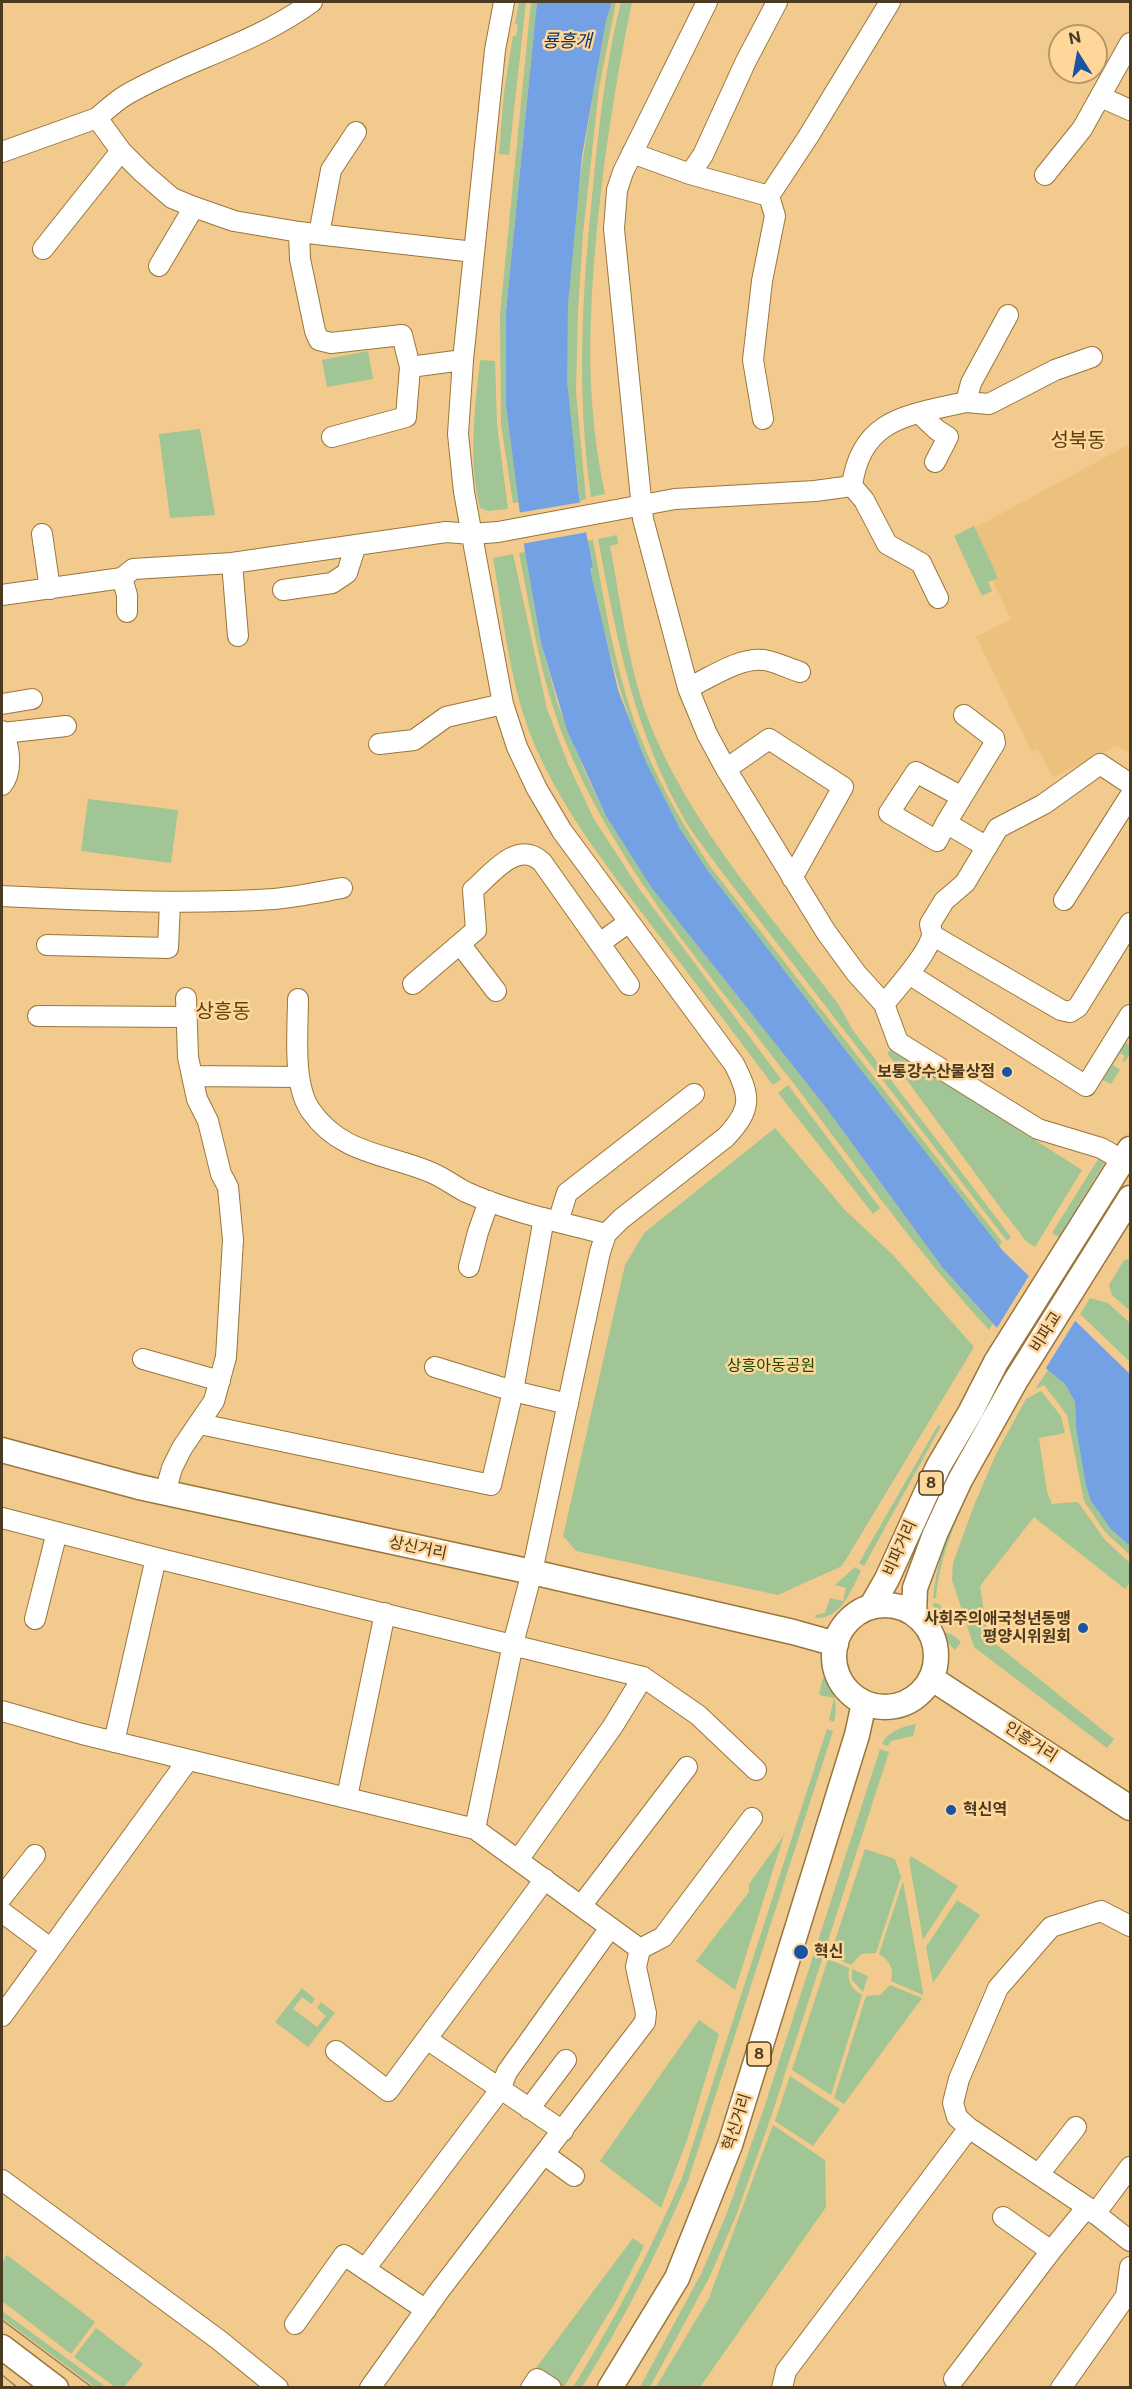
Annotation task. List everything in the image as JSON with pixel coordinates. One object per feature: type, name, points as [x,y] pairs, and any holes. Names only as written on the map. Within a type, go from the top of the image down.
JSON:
[{"type":"main road","name":"비파교","points":[[996,1362],[1127,1155]]},
{"type":"main road","name":"비파교","points":[[1016,1380],[1131,1198]]},
{"type":"main road","name":"비파거리","points":[[871,1607],[887,1579],[938,1467],[971,1411],[996,1362]]},
{"type":"main road","name":"비파거리","points":[[914,1614],[915,1588],[935,1534],[960,1480],[1016,1380]]},
{"type":"main road","name":"상신거리","points":[[2,1450],[165,1492],[532,1572],[782,1629],[836,1644]]},
{"type":"main road","points":[[889,1605],[914,1614],[931,1634],[936,1651],[932,1678],[913,1699],[897,1706],[879,1707],[864,1703],[850,1693],[839,1678],[834,1662],[836,1644],[847,1622],[871,1607],[889,1605]]},
{"type":"main road","name":"인흥거리","points":[[932,1678],[1131,1808]]},
{"type":"main road","name":"혁신거리","points":[[610,2388],[676,2278],[730,2145],[857,1735],[864,1703]]},
{"type":"main road","points":[[2,2347],[56,2388]]},
{"type":"street","points":[[2,152],[97,117],[132,92],[263,32],[290,18],[312,2]]},
{"type":"street","points":[[476,1829],[513,1644],[532,1572],[591,1289],[606,1234],[630,1212],[726,1137],[740,1121],[748,1102],[735,1064],[562,831],[537,789],[517,747],[503,704],[460,462],[458,434],[463,360],[495,50],[504,2]]},
{"type":"street","points":[[707,2],[632,153],[617,190],[614,230],[641,507],[662,596],[688,688],[707,734],[726,769],[826,932],[856,973],[884,1004],[898,1042],[1038,1129],[1127,1155]]},
{"type":"street","points":[[690,174],[703,155],[745,63],[777,2]]},
{"type":"street","points":[[769,196],[808,137],[890,2]]},
{"type":"street","points":[[1045,175],[1082,129],[1131,43]]},
{"type":"street","points":[[1101,97],[1131,110]]},
{"type":"street","points":[[97,117],[121,151],[172,198],[194,207],[234,221],[299,232],[474,252]]},
{"type":"street","points":[[319,234],[332,170],[356,132]]},
{"type":"street","points":[[43,249],[121,151]]},
{"type":"street","points":[[632,153],[690,174],[769,196]]},
{"type":"street","points":[[763,418],[753,360],[762,281],[775,216],[769,196]]},
{"type":"street","points":[[159,266],[194,207]]},
{"type":"street","points":[[299,232],[300,259],[315,331],[319,340],[331,343],[402,335],[410,367],[406,417],[332,438]]},
{"type":"street","points":[[966,402],[971,383],[1008,315]]},
{"type":"street","points":[[938,598],[921,563],[887,544],[864,500],[852,486],[854,467],[870,438],[885,425],[919,413],[966,402],[989,404],[1055,370],[1092,357]]},
{"type":"street","points":[[410,367],[463,360]]},
{"type":"street","points":[[919,413],[948,437],[935,462]]},
{"type":"street","points":[[2,595],[122,578],[133,569],[232,563],[446,532],[472,534],[498,532],[610,513],[675,499],[815,491],[852,486]]},
{"type":"street","points":[[42,534],[50,589]]},
{"type":"street","points":[[283,590],[332,583],[347,573],[356,545]]},
{"type":"street","points":[[232,563],[238,636]]},
{"type":"street","points":[[122,578],[127,595],[127,612]]},
{"type":"street","points":[[688,688],[741,663],[760,660],[773,662],[800,672]]},
{"type":"street","points":[[2,704],[32,699]]},
{"type":"street","points":[[379,744],[414,740],[447,717],[503,704]]},
{"type":"street","points":[[962,797],[916,772],[889,813],[937,841],[946,822],[962,797],[995,743],[994,738],[964,715]]},
{"type":"street","points":[[2,785],[8,775],[9,746],[2,732],[66,726]]},
{"type":"street","points":[[726,769],[770,739],[843,787],[792,878]]},
{"type":"street","points":[[884,1004],[909,974],[928,944],[932,935],[930,924],[944,901],[965,883],[998,828],[1044,804],[1100,764],[1131,784]]},
{"type":"street","points":[[1064,900],[1131,796]]},
{"type":"street","points":[[946,822],[987,847]]},
{"type":"street","points":[[413,984],[476,930],[473,890],[513,855],[525,853],[534,855],[542,862],[630,985]]},
{"type":"street","points":[[2,896],[170,902],[277,898],[342,888]]},
{"type":"street","points":[[47,945],[168,948],[170,902]]},
{"type":"street","points":[[600,943],[628,922]]},
{"type":"street","points":[[932,935],[1061,1010],[1070,1012],[1078,1007],[1131,923]]},
{"type":"street","points":[[460,944],[496,991]]},
{"type":"street","points":[[909,974],[1086,1086],[1131,1015]]},
{"type":"street","points":[[165,1492],[172,1468],[214,1401],[220,1381],[226,1357],[233,1240],[228,1187],[221,1174],[208,1120],[197,1099],[192,1076],[186,998]]},
{"type":"street","points":[[298,999],[298,1077],[310,1110],[336,1137],[379,1157],[430,1172],[466,1192],[489,1201],[606,1234]]},
{"type":"street","points":[[38,1016],[186,1017]]},
{"type":"street","points":[[192,1076],[298,1077]]},
{"type":"street","points":[[200,1424],[491,1485],[551,1220],[567,1193],[694,1094]]},
{"type":"street","points":[[469,1267],[489,1201]]},
{"type":"street","points":[[143,1359],[220,1381]]},
{"type":"street","points":[[435,1367],[513,1391],[568,1404]]},
{"type":"street","points":[[2,1518],[643,1677],[698,1715],[756,1770]]},
{"type":"street","points":[[35,1618],[57,1532]]},
{"type":"street","points":[[114,1742],[156,1558]]},
{"type":"street","points":[[347,1797],[385,1614]]},
{"type":"street","points":[[518,1860],[613,1726],[643,1677]]},
{"type":"street","points":[[2,1711],[114,1742],[476,1829],[640,1949]]},
{"type":"street","points":[[2,2016],[188,1760]]},
{"type":"street","points":[[580,1906],[687,1767]]},
{"type":"street","points":[[369,2388],[645,2022],[646,2013],[636,1967],[640,1949],[663,1937],[752,1818]]},
{"type":"street","points":[[2,1897],[35,1855]]},
{"type":"street","points":[[336,2051],[388,2091],[545,1880]]},
{"type":"street","points":[[1131,1926],[1101,1911],[1051,1927],[998,1988],[959,2079],[953,2103],[957,2117],[969,2128],[1091,2210],[1131,2241]]},
{"type":"street","points":[[2,1912],[50,1948]]},
{"type":"street","points":[[365,2269],[500,2090],[507,2072],[610,1928]]},
{"type":"street","points":[[428,2040],[563,2132]]},
{"type":"street","points":[[530,2109],[566,2060]]},
{"type":"street","points":[[1039,2174],[1076,2127]]},
{"type":"street","points":[[782,2388],[786,2371],[969,2128]]},
{"type":"street","points":[[545,2155],[574,2176]]},
{"type":"street","points":[[954,2379],[1051,2251],[1131,2167]]},
{"type":"street","points":[[2,2180],[219,2340],[278,2388]]},
{"type":"street","points":[[1003,2217],[1051,2251]]},
{"type":"street","points":[[295,2324],[344,2255],[426,2310]]},
{"type":"street","points":[[1061,2388],[1126,2296],[1131,2267]]},
{"type":"street","points":[[531,2388],[537,2379],[551,2388]]},
{"type":"shaded area","points":[[1130,444],[1130,753],[1117,746],[1053,777],[1038,749],[1032,752],[976,637],[1011,619],[969,531]]},
{"type":"green space","points":[[519,2],[526,2],[509,155],[499,154],[504,92],[513,36],[516,36],[518,25],[515,24]]},
{"type":"green space","points":[[531,2],[537,2],[506,311],[506,405],[519,502],[513,503],[501,424],[500,314]]},
{"type":"green space","points":[[612,2],[616,2],[599,88],[583,234],[578,311],[576,392],[586,499],[580,501],[570,424],[567,378],[569,288],[572,243],[584,154],[606,21]]},
{"type":"green space","points":[[621,2],[632,2],[604,164],[594,263],[590,351],[592,407],[605,494],[591,497],[583,418],[584,304],[589,227],[601,117],[611,47]]},
{"type":"green space","points":[[368,351],[373,379],[327,387],[322,360]]},
{"type":"green space","points":[[480,360],[495,361],[497,425],[508,509],[488,511],[480,508],[476,490],[473,453]]},
{"type":"green space","points":[[200,429],[215,515],[170,518],[159,434]]},
{"type":"green space","points":[[974,526],[998,578],[988,582],[992,591],[982,596],[954,536]]},
{"type":"green space","points":[[617,535],[618,544],[610,546],[632,667],[646,713],[673,772],[715,842],[839,1005],[852,1029],[1011,1237],[1007,1241],[718,867],[686,822],[668,788],[640,720],[620,649],[598,539]]},
{"type":"green space","points":[[593,540],[610,633],[631,712],[650,760],[673,805],[713,870],[1002,1242],[999,1246],[736,909],[687,841],[673,817],[647,765],[618,683],[590,569],[593,567],[587,541]]},
{"type":"green space","points":[[525,552],[541,643],[558,705],[585,772],[606,816],[651,887],[824,1105],[942,1267],[993,1324],[989,1330],[913,1240],[697,959],[635,873],[608,828],[583,782],[554,711],[537,644],[519,553]]},
{"type":"green space","points":[[513,554],[547,709],[568,764],[594,819],[640,890],[781,1079],[773,1085],[606,864],[561,796],[536,748],[514,679],[493,558]]},
{"type":"green space","points":[[88,799],[178,810],[171,863],[81,851]]},
{"type":"green space","points":[[1129,1034],[1126,1043],[1130,1046],[1130,1053],[1125,1062],[1122,1061],[1125,1056],[1120,1053],[1113,1065],[1120,1070],[1111,1084],[1101,1079]]},
{"type":"green space","points":[[892,1049],[1082,1170],[1035,1247],[1026,1241],[1002,1210],[887,1053]]},
{"type":"green space","points":[[788,1085],[880,1208],[873,1214],[778,1093]]},
{"type":"green space","name":"상흥아동공원","points":[[775,1128],[845,1210],[894,1256],[974,1347],[842,1566],[778,1595],[576,1551],[563,1536],[625,1265],[644,1233]]},
{"type":"green space","points":[[1100,1156],[1106,1160],[1059,1237],[1052,1233]]},
{"type":"green space","points":[[1124,1260],[1130,1261],[1130,1311],[1112,1295],[1109,1285]]},
{"type":"green space","points":[[1090,1298],[1108,1303],[1130,1323],[1130,1362],[1080,1314]]},
{"type":"green space","points":[[1048,1370],[1065,1384],[1075,1402],[1076,1427],[1098,1512],[1130,1546],[1130,1555],[1105,1532],[1084,1501],[1067,1415],[1044,1385],[1035,1389]]},
{"type":"green space","points":[[1041,1391],[1061,1416],[1065,1433],[1039,1438],[1047,1492],[1052,1504],[1078,1502],[1105,1540],[1130,1563],[1130,1583],[1125,1589],[1034,1517],[980,1586],[988,1638],[1114,1739],[1107,1748],[974,1647],[952,1580],[953,1563],[997,1452],[1026,1399]]},
{"type":"green space","points":[[938,1425],[941,1426],[864,1566],[859,1563]]},
{"type":"green space","points":[[988,1450],[956,1522],[943,1560],[936,1598],[933,1598],[940,1559],[953,1521]]},
{"type":"green space","points":[[855,1567],[861,1571],[844,1602],[832,1614],[815,1618],[816,1615],[825,1613],[830,1598],[843,1601],[846,1588],[835,1585]]},
{"type":"green space","points":[[933,1603],[939,1604],[955,1623],[942,1620],[939,1630],[953,1635],[961,1642],[955,1650],[938,1632]]},
{"type":"green space","points":[[823,1677],[830,1687],[834,1698],[819,1695]]},
{"type":"green space","points":[[834,1698],[836,1710],[834,1722],[829,1720]]},
{"type":"green space","points":[[916,1724],[913,1736],[891,1741],[888,1746],[882,1744],[892,1733]]},
{"type":"green space","points":[[827,1729],[833,1731],[688,2181],[626,2312],[582,2387],[573,2387],[631,2285],[682,2178]]},
{"type":"green space","points":[[880,1749],[889,1752],[772,2114],[736,2216],[710,2276],[650,2387],[640,2387],[702,2272],[727,2213],[763,2111]]},
{"type":"green space","points":[[784,1835],[735,1990],[696,1961],[749,1892],[749,1884]]},
{"type":"green space","points":[[865,1849],[895,1859],[901,1877],[876,1953],[861,1954],[851,1965],[830,1956]]},
{"type":"green space","points":[[911,1856],[958,1886],[923,1940],[909,1860]]},
{"type":"green space","points":[[903,1881],[923,1995],[891,1981],[890,1966],[879,1954]]},
{"type":"green space","points":[[957,1900],[980,1915],[933,1983],[926,1947]]},
{"type":"green space","points":[[828,1959],[849,1968],[851,1984],[862,1995],[831,2095],[792,2070]]},
{"type":"green space","points":[[852,1969],[868,1976],[863,1992],[852,1980]]},
{"type":"green space","points":[[890,1985],[922,1998],[844,2104],[834,2098],[866,1996],[880,1995]]},
{"type":"green space","points":[[302,1988],[315,1999],[311,2004],[302,1997],[293,2009],[317,2027],[326,2016],[317,2008],[321,2002],[335,2013],[308,2047],[275,2022]]},
{"type":"green space","points":[[699,2020],[719,2034],[687,2140],[661,2208],[600,2161]]},
{"type":"green space","points":[[790,2076],[840,2109],[813,2146],[775,2121]]},
{"type":"green space","points":[[773,2125],[825,2160],[826,2207],[700,2387],[656,2387],[709,2298]]},
{"type":"green space","points":[[633,2238],[644,2246],[616,2301],[564,2387],[559,2387],[533,2372]]},
{"type":"green space","points":[[7,2255],[95,2322],[71,2354],[2,2301],[2,2263]]},
{"type":"green space","points":[[2,2311],[106,2387],[95,2387],[2,2318]]},
{"type":"green space","points":[[96,2328],[143,2364],[124,2387],[115,2387],[74,2357]]},
{"type":"water","name":"룡흥개","points":[[537,2],[612,2],[606,21],[582,156],[568,304],[567,380],[579,497],[593,567],[590,569],[618,690],[646,762],[680,829],[708,871],[1003,1251],[1130,1374],[1130,1546],[1111,1529],[1091,1501],[1076,1427],[1075,1402],[1065,1384],[997,1328],[942,1267],[824,1105],[651,887],[606,816],[567,730],[541,643],[525,552],[506,405],[506,311]]},
{"type":"pier","points":[[583,502],[588,532],[521,544],[517,513]]},
{"type":"pier","points":[[1030,1274],[1077,1318],[1044,1371],[995,1331]]},
{"type":"tram line","points":[[2,2320],[93,2388]]},
{"type":"tram line","points":[[2,2375],[18,2388]]},
{"type":"place","name":"보통강수산물상점","points":[[1007,1072]]},
{"type":"place","name":"사회주의애국청년동맹 평양시위원회","points":[[1083,1628]]},
{"type":"place","name":"혁신역","points":[[951,1810]]},
{"type":"place","name":"혁신","points":[[801,1952]]},
{"type":"district","name":"성북동","points":[[1078,441]]},
{"type":"district","name":"상흥동","points":[[223,1012]]}]
